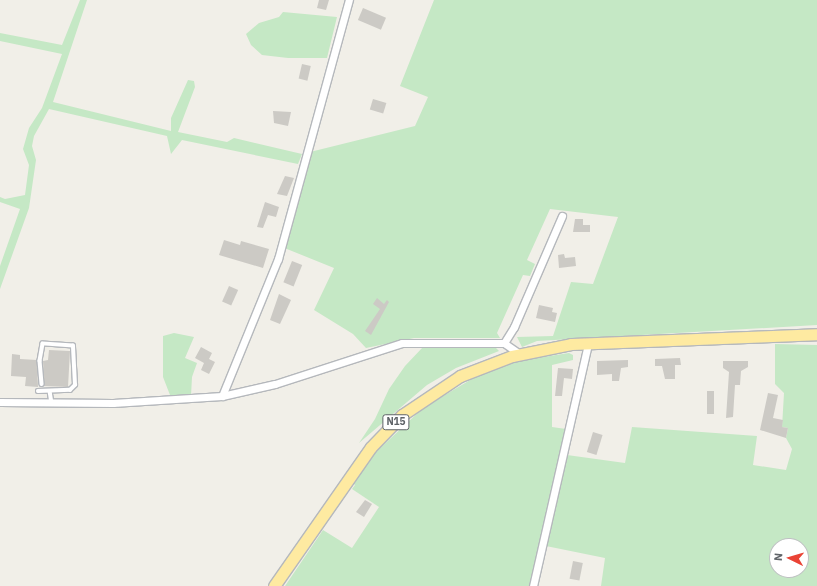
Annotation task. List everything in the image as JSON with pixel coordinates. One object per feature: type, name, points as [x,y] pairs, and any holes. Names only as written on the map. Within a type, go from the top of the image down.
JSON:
[{"type":"highway","name":"N15","points":[[274,586],[350,473],[402,415],[460,376],[520,354],[588,343],[817,334]]},
{"type":"street","points":[[222,396],[278,259],[349,0]]},
{"type":"street","points":[[504,343],[514,327],[562,216]]},
{"type":"street","points":[[0,402],[52,403],[222,396],[275,384],[402,343],[504,343],[520,354]]},
{"type":"street","points":[[533,586],[588,343]]},
{"type":"lane","points":[[38,391],[50,392],[70,390],[75,385],[73,346],[43,344],[40,361],[42,384]]},
{"type":"lane","points":[[50,392],[52,403]]},
{"type":"green space","points":[[80,0],[87,0],[53,102],[171,131],[171,118],[188,80],[194,81],[195,87],[178,132],[227,142],[234,138],[302,154],[298,164],[182,140],[171,154],[167,136],[49,109],[34,136],[32,146],[36,160],[29,208],[0,289],[0,266],[20,209],[0,202],[0,197],[5,199],[25,195],[29,165],[23,149],[29,128],[42,108],[62,54],[0,41],[0,33],[62,45]]},
{"type":"green space","points":[[434,0],[817,0],[817,325],[537,341],[522,347],[517,337],[553,336],[571,282],[593,284],[618,217],[550,209],[527,260],[535,264],[530,276],[523,275],[497,333],[500,338],[414,338],[366,348],[353,334],[314,310],[334,268],[282,247],[310,152],[415,126],[428,97],[400,86]]},
{"type":"green space","points":[[283,12],[337,17],[327,58],[288,58],[262,55],[251,45],[246,34],[259,23],[279,17]]},
{"type":"green space","points":[[174,333],[194,337],[185,358],[197,363],[192,377],[191,396],[170,395],[163,377],[163,336]]},
{"type":"green space","points":[[775,344],[817,345],[817,586],[601,586],[605,558],[546,546],[567,455],[625,463],[632,427],[757,436],[753,465],[786,470],[792,449],[786,438],[788,428],[782,427],[784,393],[775,384]]},
{"type":"green space","points":[[423,347],[495,347],[499,351],[456,368],[427,385],[359,443],[375,419],[389,389],[405,366]]},
{"type":"green space","points":[[569,353],[573,355],[573,360],[552,365],[552,427],[566,429],[529,586],[285,586],[323,530],[352,548],[379,507],[352,489],[355,485],[352,482],[376,452],[423,408],[487,370],[511,362]]},
{"type":"building","points":[[319,0],[329,0],[326,10],[317,8]]},
{"type":"building","points":[[363,8],[386,18],[381,30],[358,20]]},
{"type":"building","points":[[302,64],[311,66],[307,81],[299,79]]},
{"type":"building","points":[[373,99],[386,103],[383,114],[370,110]]},
{"type":"building","points":[[273,111],[291,112],[288,126],[274,123]]},
{"type":"building","points":[[285,176],[294,178],[287,196],[277,194]]},
{"type":"building","points":[[265,202],[279,207],[276,217],[268,215],[263,228],[257,227]]},
{"type":"building","points":[[575,219],[583,219],[583,225],[590,225],[590,232],[573,232]]},
{"type":"building","points":[[224,240],[240,245],[241,241],[269,249],[263,268],[219,255]]},
{"type":"building","points":[[564,254],[565,258],[575,257],[576,266],[559,268],[558,255]]},
{"type":"building","points":[[292,261],[302,265],[294,286],[283,282]]},
{"type":"building","points":[[229,286],[238,290],[231,306],[222,302]]},
{"type":"building","points":[[279,294],[291,300],[280,324],[270,320]]},
{"type":"building","points":[[377,298],[384,304],[387,300],[389,302],[371,335],[365,331],[380,309],[373,304]]},
{"type":"building","points":[[539,305],[553,308],[552,312],[557,313],[555,322],[536,318]]},
{"type":"building","points":[[201,347],[212,353],[209,359],[215,362],[209,374],[201,370],[204,363],[195,358]]},
{"type":"building","points":[[49,350],[70,351],[68,387],[44,386],[43,361],[48,360]]},
{"type":"building","points":[[12,354],[20,355],[20,359],[37,360],[38,387],[25,386],[26,377],[11,376]]},
{"type":"building","points":[[680,358],[681,365],[675,365],[675,379],[665,379],[662,366],[655,366],[655,359]]},
{"type":"building","points":[[628,360],[628,367],[621,368],[619,381],[612,381],[612,374],[597,375],[597,361]]},
{"type":"building","points":[[723,361],[748,361],[748,367],[741,371],[740,385],[735,385],[733,417],[726,418],[729,372],[723,368]]},
{"type":"building","points":[[558,368],[573,369],[572,379],[564,378],[562,396],[555,396]]},
{"type":"building","points":[[707,391],[714,391],[714,414],[707,414]]},
{"type":"building","points":[[768,393],[778,395],[773,418],[783,420],[782,427],[788,428],[786,438],[760,430]]},
{"type":"building","points":[[593,432],[603,435],[596,455],[587,452]]},
{"type":"building","points":[[365,500],[372,504],[364,517],[356,512]]},
{"type":"building","points":[[573,561],[583,563],[579,581],[570,579]]}]
